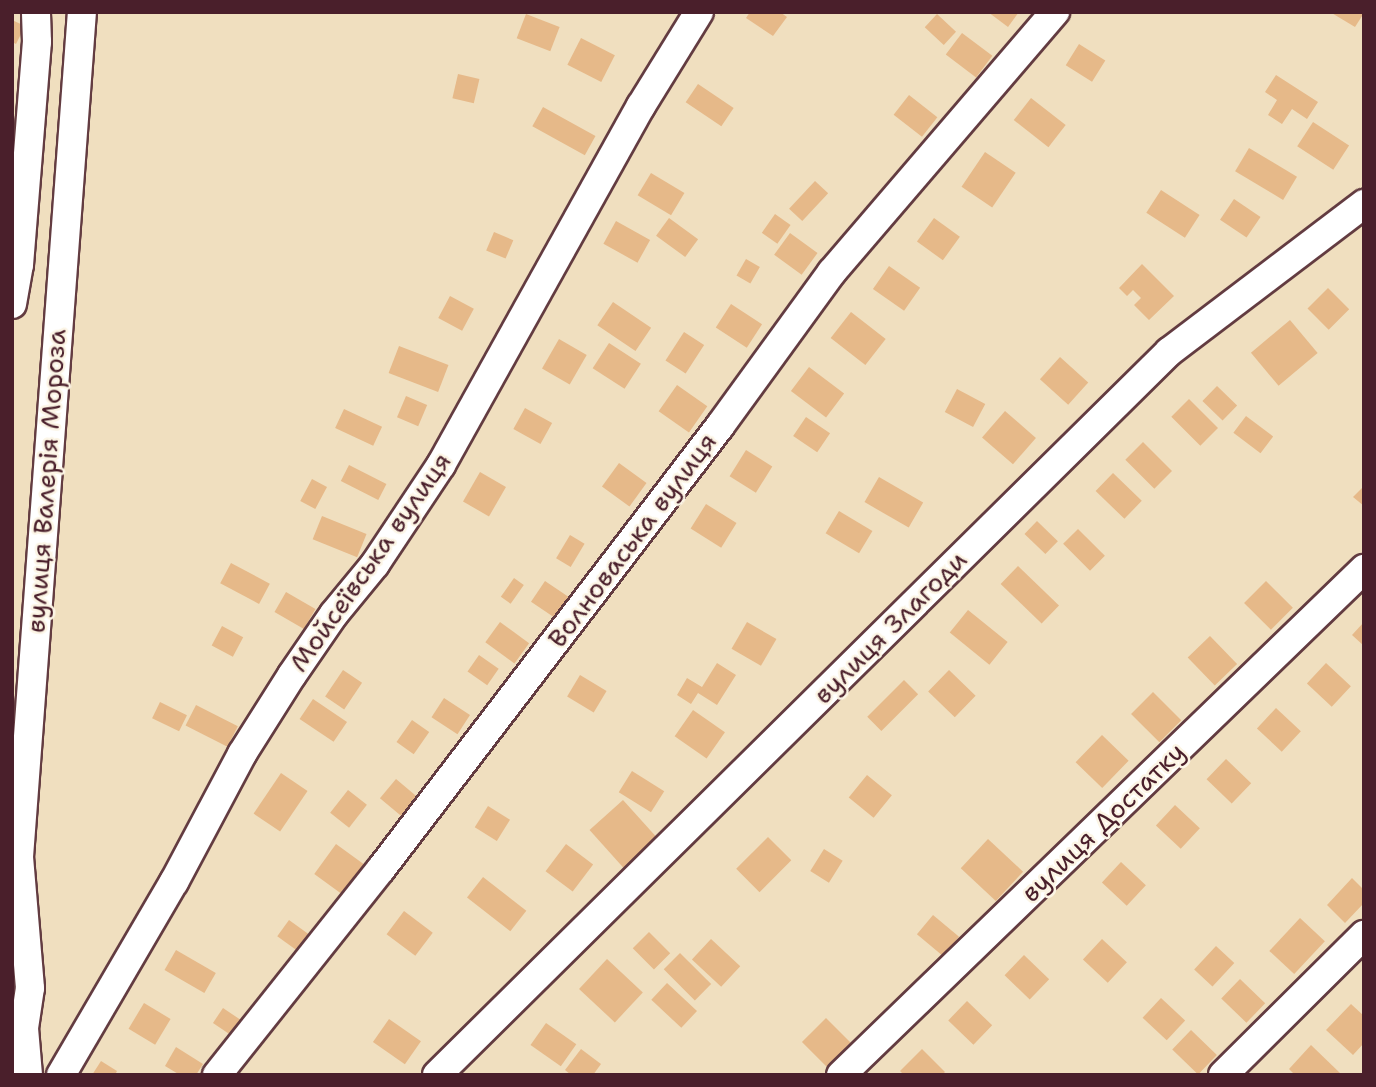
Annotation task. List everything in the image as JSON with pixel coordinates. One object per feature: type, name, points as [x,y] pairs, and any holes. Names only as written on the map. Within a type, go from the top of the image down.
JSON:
[{"type":"street","points":[[12,303],[19,265],[37,41],[36,12]]},
{"type":"street","name":"вулиця Валерія Мороза","points":[[28,1075],[24,1028],[30,988],[19,857],[82,12]]},
{"type":"street","name":"Мойсеївська вулиця","points":[[61,1075],[174,882],[242,754],[334,614],[375,564],[441,465],[641,106],[699,12]]},
{"type":"street","name":"Волноваська вулиця","points":[[217,1075],[415,824],[720,426],[832,272],[1055,12]]},
{"type":"street","name":"вулиця Злагоди","points":[[437,1075],[1169,352],[1364,204]]},
{"type":"street","name":"вулиця Достатку","points":[[841,1075],[1364,569]]},
{"type":"street","points":[[1223,1075],[1364,935]]},
{"type":"building","points":[[750,12],[780,12],[787,17],[773,36],[746,18]]},
{"type":"building","points":[[988,12],[1019,12],[1008,27]]},
{"type":"building","points":[[1330,12],[1364,12],[1364,13],[1355,27]]},
{"type":"building","points":[[526,14],[560,27],[550,51],[517,38]]},
{"type":"building","points":[[937,14],[956,32],[944,45],[925,27]]},
{"type":"building","points":[[12,20],[25,26],[16,44],[12,42]]},
{"type":"building","points":[[962,33],[992,56],[976,77],[946,55]]},
{"type":"building","points":[[581,38],[615,55],[601,82],[567,65]]},
{"type":"building","points":[[1079,44],[1105,60],[1092,82],[1066,65]]},
{"type":"building","points":[[458,74],[479,79],[474,103],[452,98]]},
{"type":"building","points":[[1276,75],[1318,102],[1307,119],[1292,109],[1282,124],[1268,115],[1277,100],[1265,92]]},
{"type":"building","points":[[698,84],[734,108],[721,126],[686,102]]},
{"type":"building","points":[[909,95],[937,117],[922,137],[894,115]]},
{"type":"building","points":[[1031,98],[1066,125],[1048,147],[1014,120]]},
{"type":"building","points":[[543,107],[595,136],[585,155],[532,126]]},
{"type":"building","points":[[1313,122],[1349,145],[1333,170],[1297,146]]},
{"type":"building","points":[[1249,148],[1297,177],[1283,200],[1235,171]]},
{"type":"building","points":[[985,152],[1016,173],[992,208],[962,187]]},
{"type":"building","points":[[651,173],[684,193],[671,215],[638,195]]},
{"type":"building","points":[[815,181],[828,193],[802,221],[789,209]]},
{"type":"building","points":[[1161,190],[1200,215],[1185,238],[1146,213]]},
{"type":"building","points":[[1234,199],[1261,217],[1247,238],[1220,220]]},
{"type":"building","points":[[775,214],[791,225],[777,244],[762,233]]},
{"type":"building","points":[[669,218],[698,239],[685,257],[656,236]]},
{"type":"building","points":[[934,218],[960,237],[943,260],[917,241]]},
{"type":"building","points":[[616,221],[650,240],[638,263],[603,244]]},
{"type":"building","points":[[494,232],[513,240],[506,259],[486,250]]},
{"type":"building","points":[[790,233],[818,253],[802,275],[774,255]]},
{"type":"building","points":[[746,259],[760,267],[750,283],[736,275]]},
{"type":"building","points":[[1142,264],[1174,296],[1149,320],[1134,305],[1141,298],[1133,290],[1127,296],[1119,288]]},
{"type":"building","points":[[889,266],[920,288],[904,311],[873,289]]},
{"type":"building","points":[[1328,288],[1349,309],[1329,330],[1307,309]]},
{"type":"building","points":[[450,296],[474,309],[462,331],[438,318]]},
{"type":"building","points":[[613,302],[651,328],[635,351],[597,325]]},
{"type":"building","points":[[731,304],[762,324],[747,348],[716,327]]},
{"type":"building","points":[[851,312],[886,339],[865,365],[831,338]]},
{"type":"building","points":[[1290,320],[1318,353],[1279,386],[1251,353]]},
{"type":"building","points":[[684,332],[704,345],[686,374],[665,361]]},
{"type":"building","points":[[559,339],[587,355],[570,384],[542,368]]},
{"type":"building","points":[[609,343],[641,364],[625,389],[593,368]]},
{"type":"building","points":[[399,346],[448,365],[438,392],[389,373]]},
{"type":"building","points":[[1060,357],[1088,382],[1068,405],[1040,379]]},
{"type":"building","points":[[809,367],[844,393],[826,417],[791,391]]},
{"type":"building","points":[[677,385],[707,406],[689,432],[659,411]]},
{"type":"building","points":[[1217,386],[1237,405],[1223,421],[1202,401]]},
{"type":"building","points":[[957,389],[985,404],[973,427],[945,412]]},
{"type":"building","points":[[406,396],[427,405],[418,426],[397,417]]},
{"type":"building","points":[[1189,399],[1218,428],[1200,446],[1171,417]]},
{"type":"building","points":[[525,408],[552,423],[540,444],[513,429]]},
{"type":"building","points":[[344,409],[382,427],[373,446],[335,428]]},
{"type":"building","points":[[1005,411],[1036,438],[1013,464],[982,437]]},
{"type":"building","points":[[1246,416],[1273,436],[1261,453],[1233,433]]},
{"type":"building","points":[[806,417],[830,433],[817,452],[793,436]]},
{"type":"building","points":[[1143,442],[1172,471],[1154,489],[1125,460]]},
{"type":"building","points":[[746,450],[772,466],[756,493],[730,476]]},
{"type":"building","points":[[619,463],[647,483],[629,506],[602,486]]},
{"type":"building","points":[[349,465],[386,484],[378,500],[341,481]]},
{"type":"building","points":[[480,472],[506,487],[489,516],[463,501]]},
{"type":"building","points":[[1113,473],[1142,501],[1124,519],[1096,491]]},
{"type":"building","points":[[879,477],[923,502],[909,528],[864,502]]},
{"type":"building","points":[[312,479],[327,487],[315,509],[300,501]]},
{"type":"building","points":[[1364,486],[1364,506],[1353,497]]},
{"type":"building","points":[[706,504],[737,523],[721,548],[691,529]]},
{"type":"building","points":[[839,511],[872,531],[859,553],[826,533]]},
{"type":"building","points":[[322,516],[367,534],[357,557],[313,539]]},
{"type":"building","points":[[1037,521],[1058,541],[1045,554],[1024,534]]},
{"type":"building","points":[[1078,529],[1105,556],[1090,571],[1063,544]]},
{"type":"building","points":[[570,535],[585,544],[571,567],[556,558]]},
{"type":"building","points":[[231,563],[270,584],[259,604],[220,583]]},
{"type":"building","points":[[1018,566],[1059,606],[1042,624],[1001,584]]},
{"type":"building","points":[[514,578],[524,585],[511,604],[501,597]]},
{"type":"building","points":[[545,581],[573,600],[559,621],[531,602]]},
{"type":"building","points":[[1266,581],[1293,608],[1271,630],[1244,603]]},
{"type":"building","points":[[286,592],[315,609],[304,629],[274,612]]},
{"type":"building","points":[[968,610],[1008,642],[989,665],[950,633]]},
{"type":"building","points":[[500,622],[529,643],[514,663],[485,642]]},
{"type":"building","points":[[747,622],[776,639],[761,666],[732,649]]},
{"type":"building","points":[[1364,622],[1364,646],[1352,635]]},
{"type":"building","points":[[222,626],[243,637],[233,657],[212,645]]},
{"type":"building","points":[[1210,636],[1237,664],[1215,686],[1188,658]]},
{"type":"building","points":[[479,655],[499,669],[487,685],[468,671]]},
{"type":"building","points":[[717,663],[736,675],[717,705],[698,693],[691,704],[677,695],[687,678],[702,687]]},
{"type":"building","points":[[1326,663],[1351,686],[1332,707],[1307,683]]},
{"type":"building","points":[[343,670],[362,683],[344,709],[325,697]]},
{"type":"building","points":[[949,670],[976,696],[955,717],[928,692]]},
{"type":"building","points":[[580,675],[607,691],[594,712],[567,696]]},
{"type":"building","points":[[904,680],[918,694],[881,731],[867,717]]},
{"type":"building","points":[[1153,692],[1181,720],[1159,742],[1131,714]]},
{"type":"building","points":[[444,698],[470,715],[457,734],[431,717]]},
{"type":"building","points":[[313,699],[347,722],[334,742],[300,719]]},
{"type":"building","points":[[160,702],[187,715],[179,731],[152,718]]},
{"type":"building","points":[[196,705],[238,726],[227,747],[186,725]]},
{"type":"building","points":[[1276,708],[1301,731],[1282,752],[1257,728]]},
{"type":"building","points":[[693,710],[725,732],[707,759],[675,736]]},
{"type":"building","points":[[412,720],[429,732],[414,754],[397,742]]},
{"type":"building","points":[[1102,735],[1129,761],[1102,788],[1076,762]]},
{"type":"building","points":[[1226,759],[1251,783],[1232,803],[1207,779]]},
{"type":"building","points":[[632,771],[664,791],[651,812],[619,792]]},
{"type":"building","points":[[281,773],[308,791],[280,832],[254,814]]},
{"type":"building","points":[[867,775],[892,795],[874,818],[849,798]]},
{"type":"building","points":[[396,779],[420,799],[404,818],[380,798]]},
{"type":"building","points":[[348,790],[367,805],[349,828],[330,813]]},
{"type":"building","points":[[623,800],[664,845],[630,875],[590,830]]},
{"type":"building","points":[[1175,805],[1200,828],[1181,849],[1156,825]]},
{"type":"building","points":[[488,806],[510,820],[497,841],[475,827]]},
{"type":"building","points":[[768,837],[791,860],[760,892],[736,869]]},
{"type":"building","points":[[988,839],[1023,872],[996,901],[961,868]]},
{"type":"building","points":[[336,844],[366,866],[344,896],[314,874]]},
{"type":"building","points":[[566,844],[593,864],[573,892],[546,871]]},
{"type":"building","points":[[824,849],[843,861],[829,883],[810,871]]},
{"type":"building","points":[[1121,862],[1146,885],[1127,906],[1102,882]]},
{"type":"building","points":[[483,877],[526,911],[510,931],[467,897]]},
{"type":"building","points":[[1352,878],[1364,890],[1364,903],[1345,923],[1327,905]]},
{"type":"building","points":[[404,911],[433,933],[415,956],[387,934]]},
{"type":"building","points":[[933,915],[959,937],[943,956],[917,934]]},
{"type":"building","points":[[1300,918],[1325,941],[1294,974],[1269,951]]},
{"type":"building","points":[[289,920],[308,934],[297,950],[277,936]]},
{"type":"building","points":[[649,932],[670,953],[654,969],[633,948]]},
{"type":"building","points":[[711,939],[740,966],[721,987],[692,959]]},
{"type":"building","points":[[1102,939],[1127,962],[1108,983],[1083,959]]},
{"type":"building","points":[[1216,946],[1234,963],[1212,986],[1194,969]]},
{"type":"building","points":[[176,950],[216,973],[204,993],[164,970]]},
{"type":"building","points":[[680,953],[711,984],[695,1000],[664,969]]},
{"type":"building","points":[[1024,955],[1049,979],[1030,999],[1005,975]]},
{"type":"building","points":[[607,959],[643,992],[615,1022],[579,989]]},
{"type":"building","points":[[1240,979],[1265,1003],[1246,1023],[1221,998]]},
{"type":"building","points":[[667,983],[697,1011],[681,1028],[651,1000]]},
{"type":"building","points":[[1161,998],[1185,1021],[1167,1040],[1143,1018]]},
{"type":"building","points":[[967,1001],[992,1025],[973,1045],[948,1020]]},
{"type":"building","points":[[144,1003],[171,1019],[155,1045],[129,1029]]},
{"type":"building","points":[[1351,1004],[1364,1016],[1364,1043],[1353,1055],[1326,1030]]},
{"type":"building","points":[[223,1008],[241,1020],[231,1035],[213,1023]]},
{"type":"building","points":[[826,1018],[851,1043],[827,1067],[802,1042]]},
{"type":"building","points":[[389,1019],[421,1041],[405,1064],[373,1042]]},
{"type":"building","points":[[546,1023],[576,1044],[561,1066],[531,1045]]},
{"type":"building","points":[[1191,1030],[1217,1055],[1198,1074],[1172,1049]]},
{"type":"building","points":[[1311,1045],[1340,1073],[1338,1075],[1295,1075],[1289,1069]]},
{"type":"building","points":[[176,1047],[203,1064],[196,1075],[180,1075],[165,1066]]},
{"type":"building","points":[[581,1049],[601,1064],[593,1075],[571,1075],[565,1070]]},
{"type":"building","points":[[922,1049],[945,1072],[942,1075],[904,1075],[900,1071]]},
{"type":"building","points":[[101,1061],[117,1071],[115,1075],[92,1075]]}]
